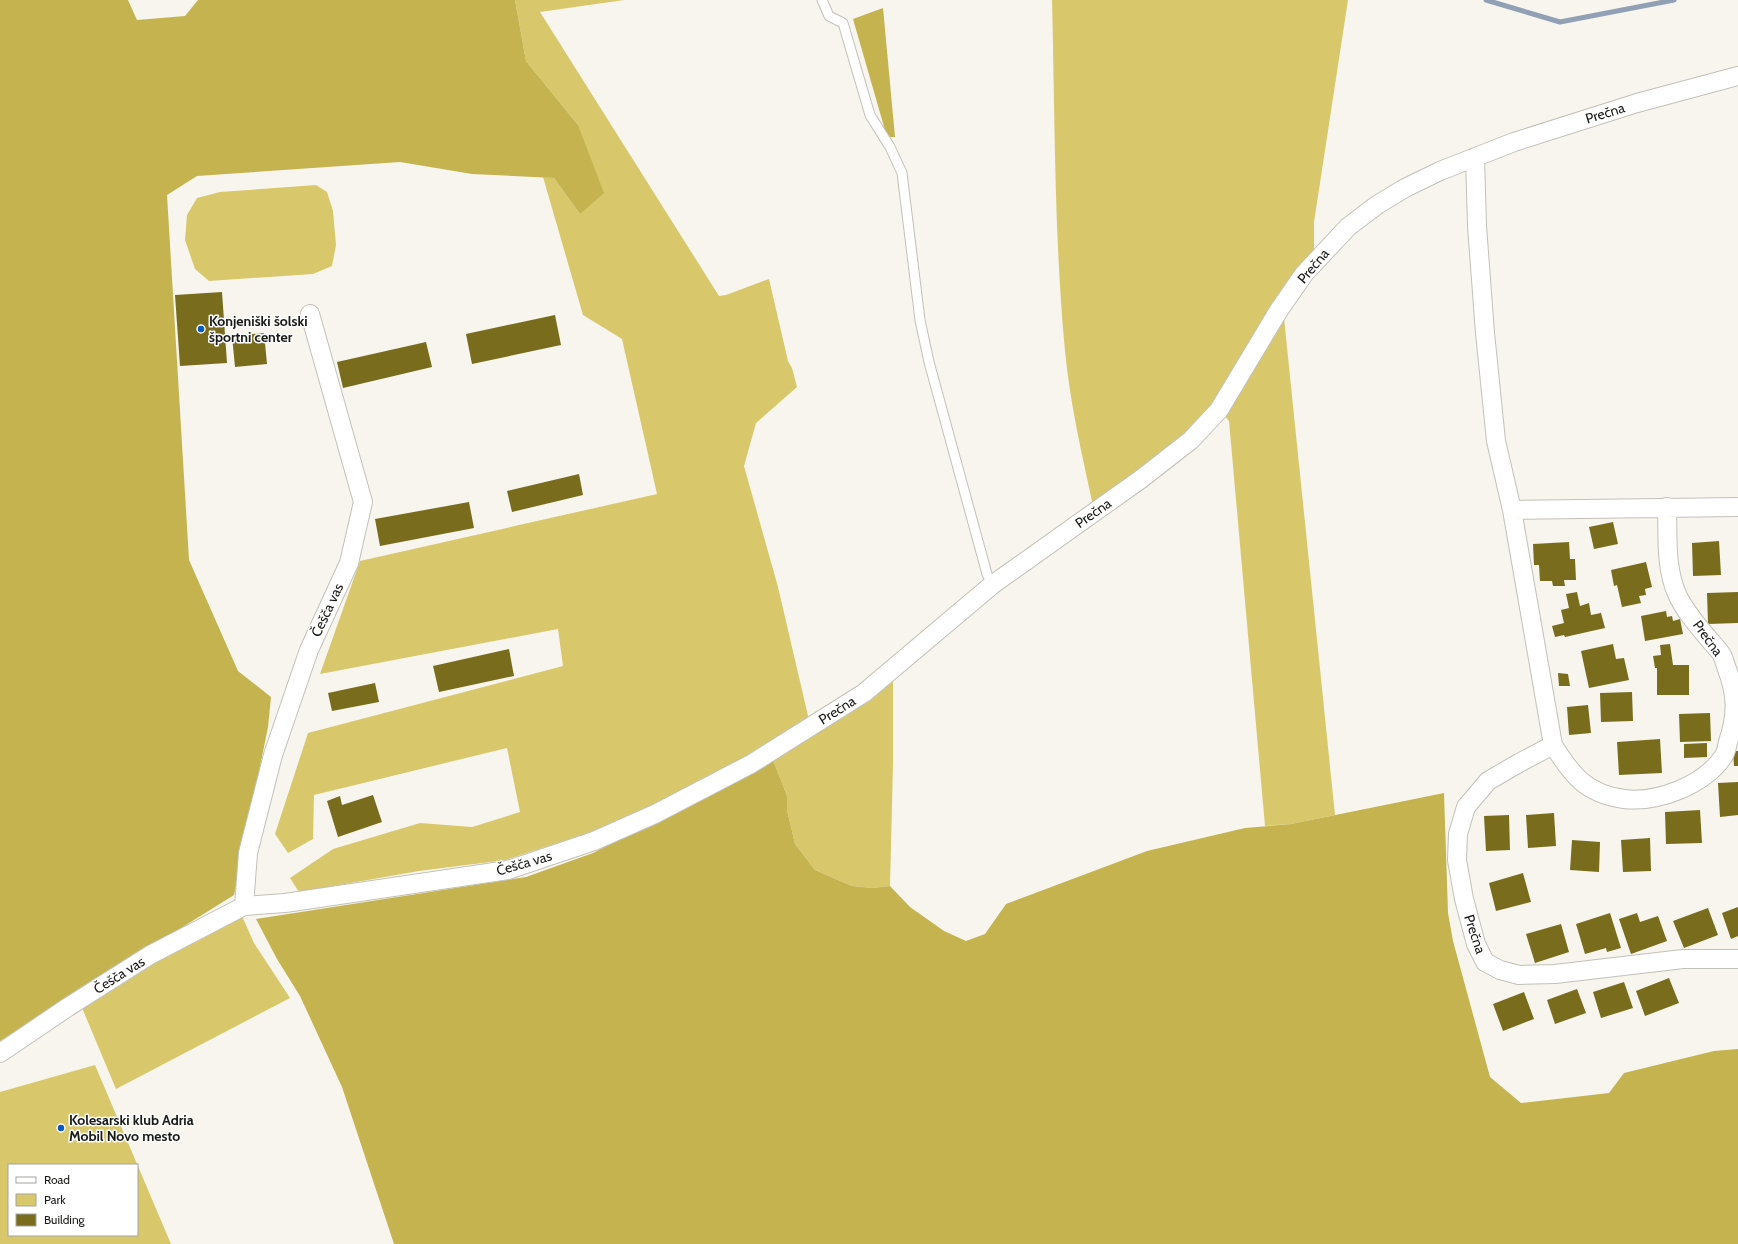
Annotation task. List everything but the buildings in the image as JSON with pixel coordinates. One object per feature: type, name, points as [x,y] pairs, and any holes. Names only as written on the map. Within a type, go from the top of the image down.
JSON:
[{"type":"street","name":"Prečna","points":[[655,814],[751,764],[864,693],[992,585],[1141,479],[1191,440],[1219,410],[1283,304],[1322,253],[1348,227],[1377,205],[1405,188],[1440,171],[1514,142],[1645,101],[1738,76]]},
{"type":"street","name":"Prečna","points":[[1475,157],[1477,226],[1496,441],[1512,510],[1553,745],[1570,772],[1591,789],[1606,796],[1626,799],[1662,796],[1683,789],[1711,770],[1724,756],[1736,709],[1733,685],[1722,655],[1697,625],[1677,594],[1669,562],[1667,507]]},
{"type":"street","name":"Češča vas","points":[[244,906],[248,853],[273,755],[309,650],[349,563],[363,502],[310,314]]},
{"type":"street","points":[[1512,510],[1738,507]]},
{"type":"street","name":"Prečna","points":[[1553,745],[1488,782],[1466,806],[1458,834],[1457,860],[1464,899],[1476,944],[1484,962],[1500,970],[1518,975],[1555,974],[1683,959],[1738,960]]},
{"type":"street","name":"Češča vas","points":[[0,1052],[68,1007],[150,956],[244,906],[285,903],[508,870],[594,841],[655,814]]},
{"type":"lane","points":[[822,0],[828,16],[843,23],[870,115],[890,147],[902,173],[920,320],[929,362],[983,559],[992,585]]},
{"type":"green space","points":[[515,0],[624,0],[540,12],[719,296],[726,295],[769,279],[788,361],[792,368],[797,387],[756,423],[744,466],[778,587],[809,720],[774,742],[658,804],[612,825],[506,860],[419,871],[299,892],[290,878],[333,849],[420,823],[472,827],[520,812],[507,748],[314,795],[313,839],[288,853],[275,834],[308,733],[563,666],[558,629],[320,674],[360,561],[657,494],[622,339],[583,315],[543,177],[554,178],[580,214],[578,125],[526,61]]},
{"type":"green space","points":[[1052,0],[1348,0],[1314,222],[1314,250],[1211,407],[1187,434],[1093,506],[1070,390],[1061,307],[1057,220]]},
{"type":"green space","points":[[316,185],[327,192],[333,211],[336,245],[332,266],[313,274],[209,281],[195,269],[185,240],[187,215],[197,198],[220,192]]},
{"type":"green space","points":[[1284,318],[1335,815],[1291,824],[1265,826],[1229,421],[1223,414]]},
{"type":"green space","points":[[893,678],[893,764],[890,886],[872,888],[852,886],[815,870],[795,844],[787,810],[787,796],[773,760]]},
{"type":"green space","points":[[242,916],[254,943],[290,998],[116,1089],[80,1003],[98,990]]},
{"type":"green space","name":"Kolesarski klub Adria Mobil Novo mesto","points":[[95,1065],[137,1164],[8,1164],[8,1236],[138,1236],[138,1166],[171,1244],[0,1244],[0,1092]]},
{"type":"shaded area","points":[[0,0],[128,0],[137,20],[185,16],[198,0],[515,0],[526,61],[578,125],[604,193],[580,214],[554,178],[472,174],[400,162],[197,176],[167,195],[189,560],[238,671],[271,697],[268,727],[234,895],[0,1041]]},
{"type":"shaded area","points":[[883,8],[895,137],[887,137],[853,19]]},
{"type":"shaded area","points":[[773,760],[787,796],[787,810],[795,844],[815,870],[852,886],[872,888],[890,886],[910,907],[944,931],[966,941],[985,934],[1006,904],[1147,851],[1245,828],[1291,824],[1444,793],[1448,913],[1453,941],[1490,1077],[1521,1103],[1609,1093],[1624,1073],[1714,1051],[1738,1049],[1738,1244],[394,1244],[342,1087],[300,996],[277,959],[256,919],[526,877],[593,853]]},
{"type":"waterway","points":[[1486,0],[1560,22],[1674,0]]},
{"type":"place","name":"Konjeniški šolski športni center","points":[[201,329]]},
{"type":"place","name":"Kolesarski klub Adria Mobil Novo mesto","points":[[61,1128]]}]
